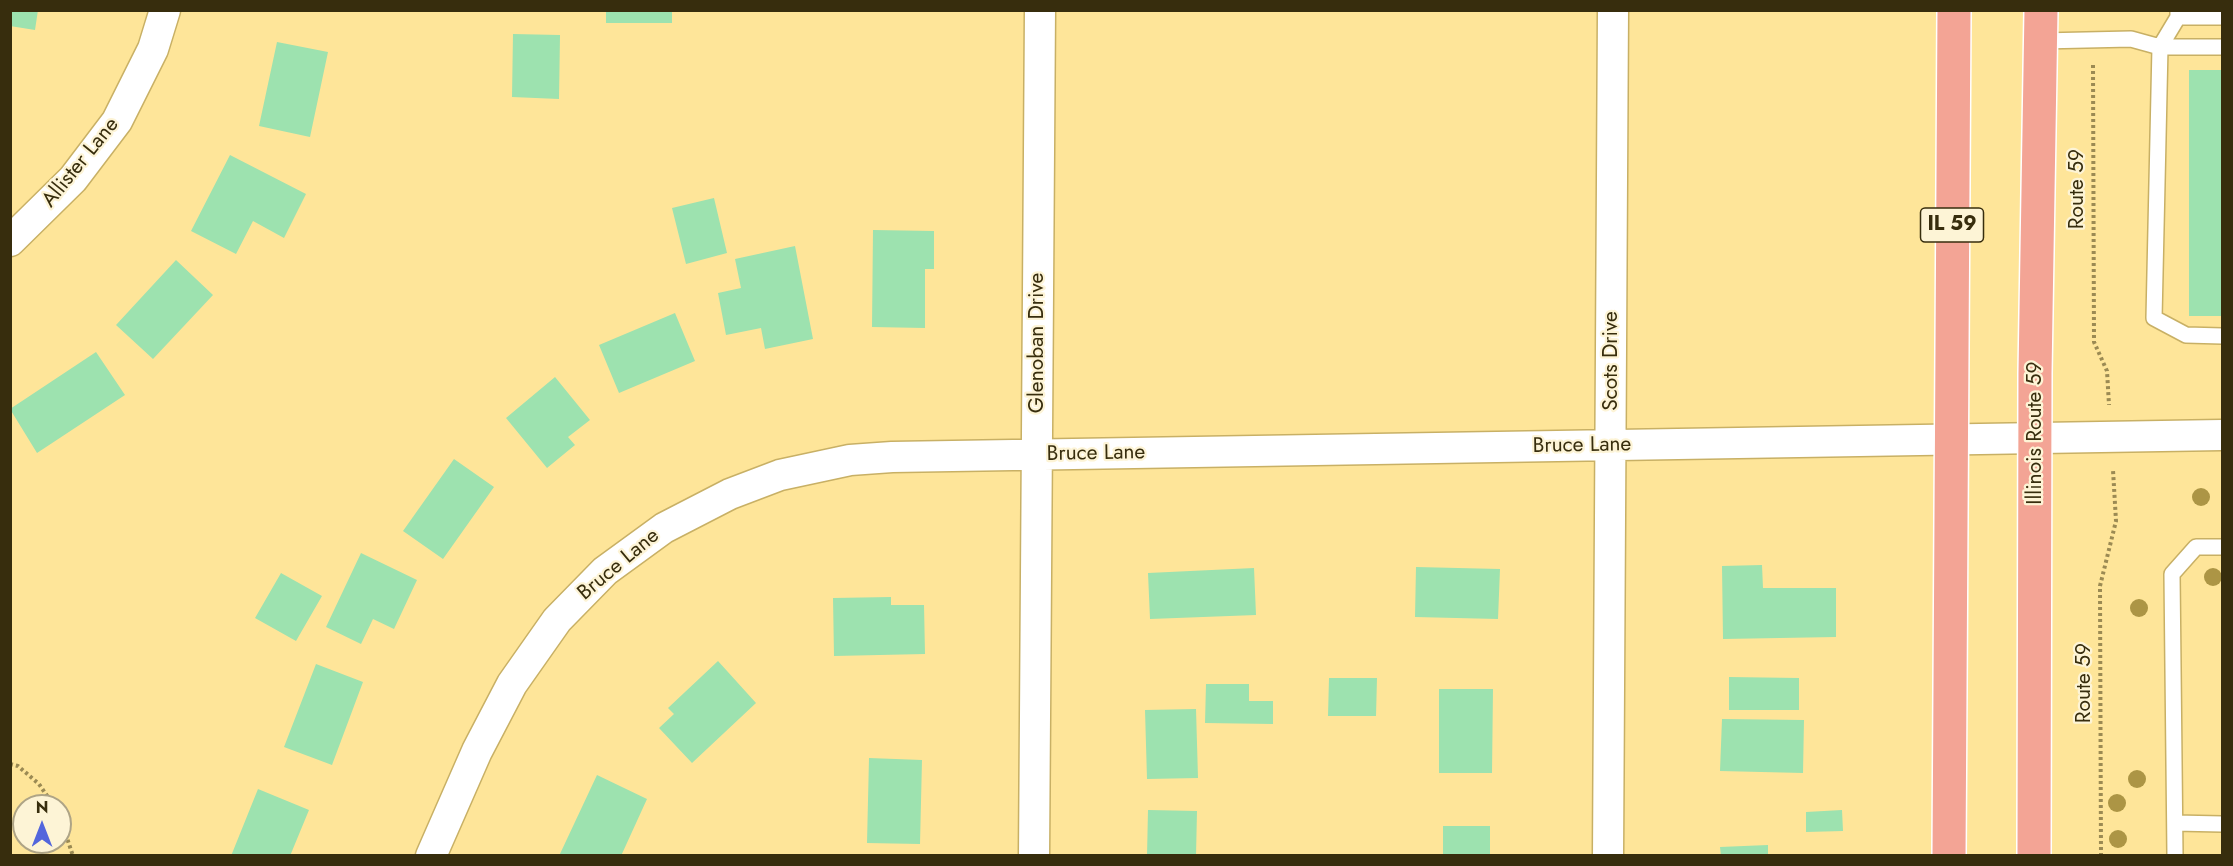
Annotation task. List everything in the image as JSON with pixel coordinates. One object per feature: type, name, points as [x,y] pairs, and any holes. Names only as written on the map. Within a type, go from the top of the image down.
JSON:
[{"type":"main road","name":"IL 59","points":[[1949,855],[1954,10]]},
{"type":"main road","name":"Illinois Route 59","points":[[2034,855],[2035,438],[2041,26]]},
{"type":"street","name":"Allister Lane","points":[[10,240],[73,179],[117,121],[153,49],[165,10]]},
{"type":"street","name":"Glenoban Drive","points":[[1034,855],[1040,10]]},
{"type":"street","name":"Scots Drive","points":[[1608,855],[1613,10]]},
{"type":"street","name":"Bruce Lane","points":[[431,855],[477,751],[512,684],[557,620],[605,571],[664,528],[701,507],[780,476],[850,460],[2223,435]]},
{"type":"lane","points":[[2223,17],[2178,14],[2160,47],[2154,318],[2186,335],[2223,336]]},
{"type":"lane","points":[[2041,26],[2131,39],[2160,47],[2223,47]]},
{"type":"lane","points":[[2175,855],[2172,574],[2196,547],[2223,546]]},
{"type":"lane","points":[[2175,823],[2223,824]]},
{"type":"path","name":"Route 59","points":[[2092,76],[2094,342],[2107,371]]},
{"type":"path","name":"Route 59","points":[[2101,855],[2100,586],[2116,521],[2115,512]]},
{"type":"path","points":[[10,764],[18,766],[39,783],[46,794]]},
{"type":"building","points":[[10,10],[38,10],[35,30],[10,26]]},
{"type":"building","points":[[606,10],[672,10],[672,23],[606,23]]},
{"type":"building","points":[[513,34],[560,35],[559,99],[512,97]]},
{"type":"building","points":[[277,42],[328,52],[310,137],[259,126]]},
{"type":"building","points":[[2189,70],[2222,70],[2222,316],[2189,316]]},
{"type":"building","points":[[230,155],[306,194],[284,238],[253,221],[236,254],[191,231]]},
{"type":"building","points":[[714,198],[727,253],[686,264],[672,208]]},
{"type":"building","points":[[873,230],[934,231],[934,269],[925,269],[925,328],[872,327]]},
{"type":"building","points":[[795,246],[813,339],[765,349],[761,328],[726,335],[718,293],[741,288],[735,259]]},
{"type":"building","points":[[176,260],[213,295],[153,359],[116,325]]},
{"type":"building","points":[[675,313],[695,361],[619,393],[599,345]]},
{"type":"building","points":[[96,352],[125,395],[37,453],[10,409]]},
{"type":"building","points":[[555,377],[590,420],[568,437],[575,445],[547,468],[506,418]]},
{"type":"building","points":[[454,459],[494,487],[443,559],[403,531]]},
{"type":"building","points":[[361,553],[417,580],[394,629],[373,619],[361,644],[326,627]]},
{"type":"building","points":[[1762,565],[1763,588],[1836,588],[1836,637],[1723,639],[1722,566]]},
{"type":"building","points":[[1416,567],[1500,569],[1498,619],[1415,617]]},
{"type":"building","points":[[1254,568],[1256,615],[1150,619],[1148,573]]},
{"type":"building","points":[[281,573],[322,596],[296,641],[255,618]]},
{"type":"building","points":[[891,597],[891,605],[924,605],[925,654],[834,656],[833,598]]},
{"type":"building","points":[[718,661],[756,703],[692,763],[659,728],[674,714],[668,708]]},
{"type":"building","points":[[316,664],[363,682],[332,765],[284,747]]},
{"type":"building","points":[[1729,677],[1799,678],[1799,710],[1729,710]]},
{"type":"building","points":[[1329,678],[1377,678],[1376,716],[1328,716]]},
{"type":"building","points":[[1206,684],[1249,684],[1249,701],[1273,701],[1273,724],[1205,723]]},
{"type":"building","points":[[1439,689],[1493,689],[1492,773],[1439,773]]},
{"type":"building","points":[[1196,709],[1198,778],[1147,779],[1145,710]]},
{"type":"building","points":[[1722,719],[1804,720],[1803,773],[1720,771]]},
{"type":"building","points":[[869,758],[922,760],[920,844],[867,843]]},
{"type":"building","points":[[597,775],[647,799],[621,856],[559,856]]},
{"type":"building","points":[[258,789],[309,810],[290,856],[231,856]]},
{"type":"building","points":[[1148,810],[1197,811],[1196,856],[1147,856]]},
{"type":"building","points":[[1842,810],[1843,831],[1806,832],[1806,812]]},
{"type":"building","points":[[1443,826],[1490,826],[1490,856],[1443,856]]},
{"type":"building","points":[[1768,845],[1768,856],[1721,856],[1720,847]]}]
